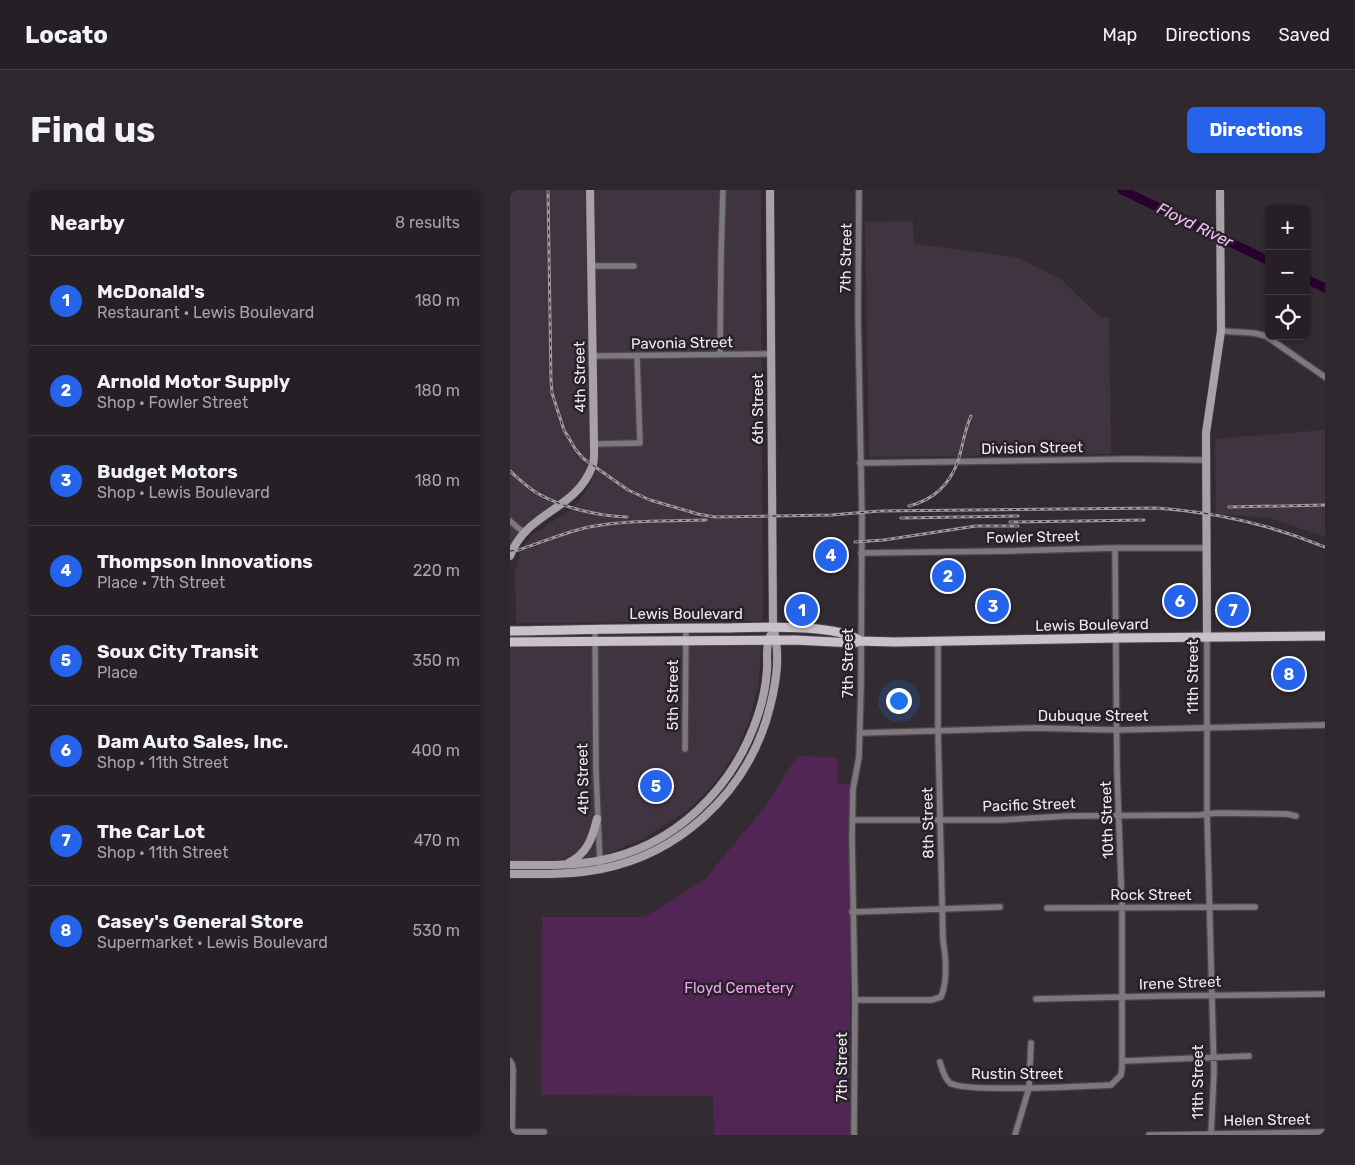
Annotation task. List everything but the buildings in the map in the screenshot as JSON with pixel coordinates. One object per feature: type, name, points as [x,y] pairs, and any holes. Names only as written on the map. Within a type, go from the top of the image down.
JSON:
[{"type":"main road","name":"4th Street","points":[[523,532],[573,496],[582,486],[593,466],[594,356],[590,190]]},
{"type":"main road","name":"6th Street","points":[[770,190],[772,640]]},
{"type":"main road","name":"11th Street","points":[[1207,637],[1205,460],[1208,410],[1221,331],[1220,190]]},
{"type":"main road","points":[[510,556],[523,532]]},
{"type":"main road","name":"Lewis Boulevard","points":[[510,631],[773,627],[823,630],[853,635],[860,640]]},
{"type":"main road","name":"Lewis Boulevard","points":[[510,642],[772,640],[854,644],[860,640],[938,641],[1325,636]]},
{"type":"main road","points":[[510,864],[564,864],[599,860],[632,851],[675,829],[702,806],[726,779],[744,750],[761,707],[772,640]]},
{"type":"main road","points":[[510,874],[559,874],[601,870],[635,860],[669,843],[710,812],[731,788],[758,743],[770,707],[776,677],[772,640]]},
{"type":"main road","points":[[564,864],[581,855],[587,849],[597,819]]},
{"type":"street","points":[[720,354],[720,256],[723,190]]},
{"type":"street","name":"7th Street","points":[[854,1135],[853,789],[859,757],[862,678],[860,640],[862,518],[858,315],[859,190]]},
{"type":"street","points":[[591,266],[634,266]]},
{"type":"street","points":[[1221,331],[1254,333],[1266,336],[1325,377]]},
{"type":"street","name":"Pavonia Street","points":[[594,356],[771,354]]},
{"type":"street","points":[[594,444],[640,443],[638,356]]},
{"type":"street","name":"Division Street","points":[[860,463],[1130,459],[1205,460]]},
{"type":"street","points":[[510,521],[523,532]]},
{"type":"street","name":"10th Street","points":[[1109,1085],[1121,1075],[1123,998],[1115,548]]},
{"type":"street","name":"Fowler Street","points":[[861,553],[1206,548]]},
{"type":"street","name":"5th Street","points":[[685,750],[686,628]]},
{"type":"street","name":"4th Street","points":[[596,629],[597,819],[601,870]]},
{"type":"street","name":"11th Street","points":[[1207,637],[1206,814],[1214,1072],[1211,1134]]},
{"type":"street","name":"8th Street","points":[[854,1000],[936,999],[941,998],[944,990],[938,731],[938,641]]},
{"type":"street","name":"Dubuque Street","points":[[860,733],[1034,728],[1117,730],[1325,725]]},
{"type":"street","name":"Pacific Street","points":[[853,820],[1001,820],[1119,815],[1206,814],[1287,814],[1296,816]]},
{"type":"street","name":"Rock Street","points":[[1047,908],[1256,906]]},
{"type":"street","points":[[852,912],[1000,908]]},
{"type":"street","name":"Irene Street","points":[[1036,999],[1325,994]]},
{"type":"street","points":[[1015,1135],[1029,1088],[1031,1043]]},
{"type":"street","points":[[1122,1061],[1249,1056]]},
{"type":"street","points":[[510,1061],[513,1070],[512,1133],[544,1132]]},
{"type":"street","name":"Rustin Street","points":[[940,1062],[948,1082],[958,1086],[1029,1088],[1109,1085]]},
{"type":"street","name":"Helen Street","points":[[1149,1135],[1325,1132]]},
{"type":"shaded area","points":[[510,190],[585,190],[590,445],[589,458],[583,479],[571,494],[522,527],[510,549]]},
{"type":"shaded area","points":[[593,190],[761,190],[763,621],[516,623],[515,572],[521,550],[532,535],[572,509],[585,493],[596,471],[600,446],[596,446]]},
{"type":"shaded area","points":[[913,221],[914,244],[1016,257],[1062,280],[1100,317],[1109,317],[1111,454],[869,457],[865,222]]},
{"type":"shaded area","points":[[1325,430],[1325,537],[1270,518],[1216,514],[1215,439]]},
{"type":"shaded area","points":[[761,645],[759,682],[749,721],[736,752],[715,783],[687,811],[643,839],[603,856],[589,859],[510,861],[510,648]]},
{"type":"green space","name":"Floyd Cemetery","points":[[797,756],[837,757],[837,784],[850,784],[850,1135],[714,1135],[713,1096],[541,1095],[542,917],[645,917],[704,880],[764,808]]},
{"type":"waterway","name":"Floyd River","points":[[1122,190],[1265,259]]},
{"type":"waterway","name":"Floyd River","points":[[1310,281],[1325,288]]},
{"type":"railway","points":[[548,190],[552,393],[564,430],[576,450],[584,459],[628,490],[650,500],[715,517],[831,515],[880,511],[1156,508],[1242,520],[1325,547]]},
{"type":"railway","points":[[909,506],[926,500],[939,490],[950,477],[958,461],[971,416]]},
{"type":"railway","points":[[510,471],[533,491],[558,503],[593,513],[627,517]]},
{"type":"railway","points":[[1229,507],[1325,505]]},
{"type":"railway","points":[[901,518],[1018,516]]},
{"type":"railway","points":[[510,551],[519,550],[589,527],[633,522],[706,520]]},
{"type":"railway","points":[[1010,522],[1144,520]]},
{"type":"railway","points":[[855,542],[884,540],[976,526],[1018,526]]},
{"type":"place","name":"Thompson Innovations","points":[[831,555]]},
{"type":"place","name":"Arnold Motor Supply","points":[[948,576]]},
{"type":"place","name":"Dam Auto Sales, Inc.","points":[[1180,601]]},
{"type":"place","name":"Budget Motors","points":[[993,606]]},
{"type":"place","name":"McDonald's","points":[[802,610]]},
{"type":"place","name":"The Car Lot","points":[[1233,610]]},
{"type":"place","name":"Casey's General Store","points":[[1289,674]]},
{"type":"place","name":"Soux City Transit","points":[[656,786]]}]
